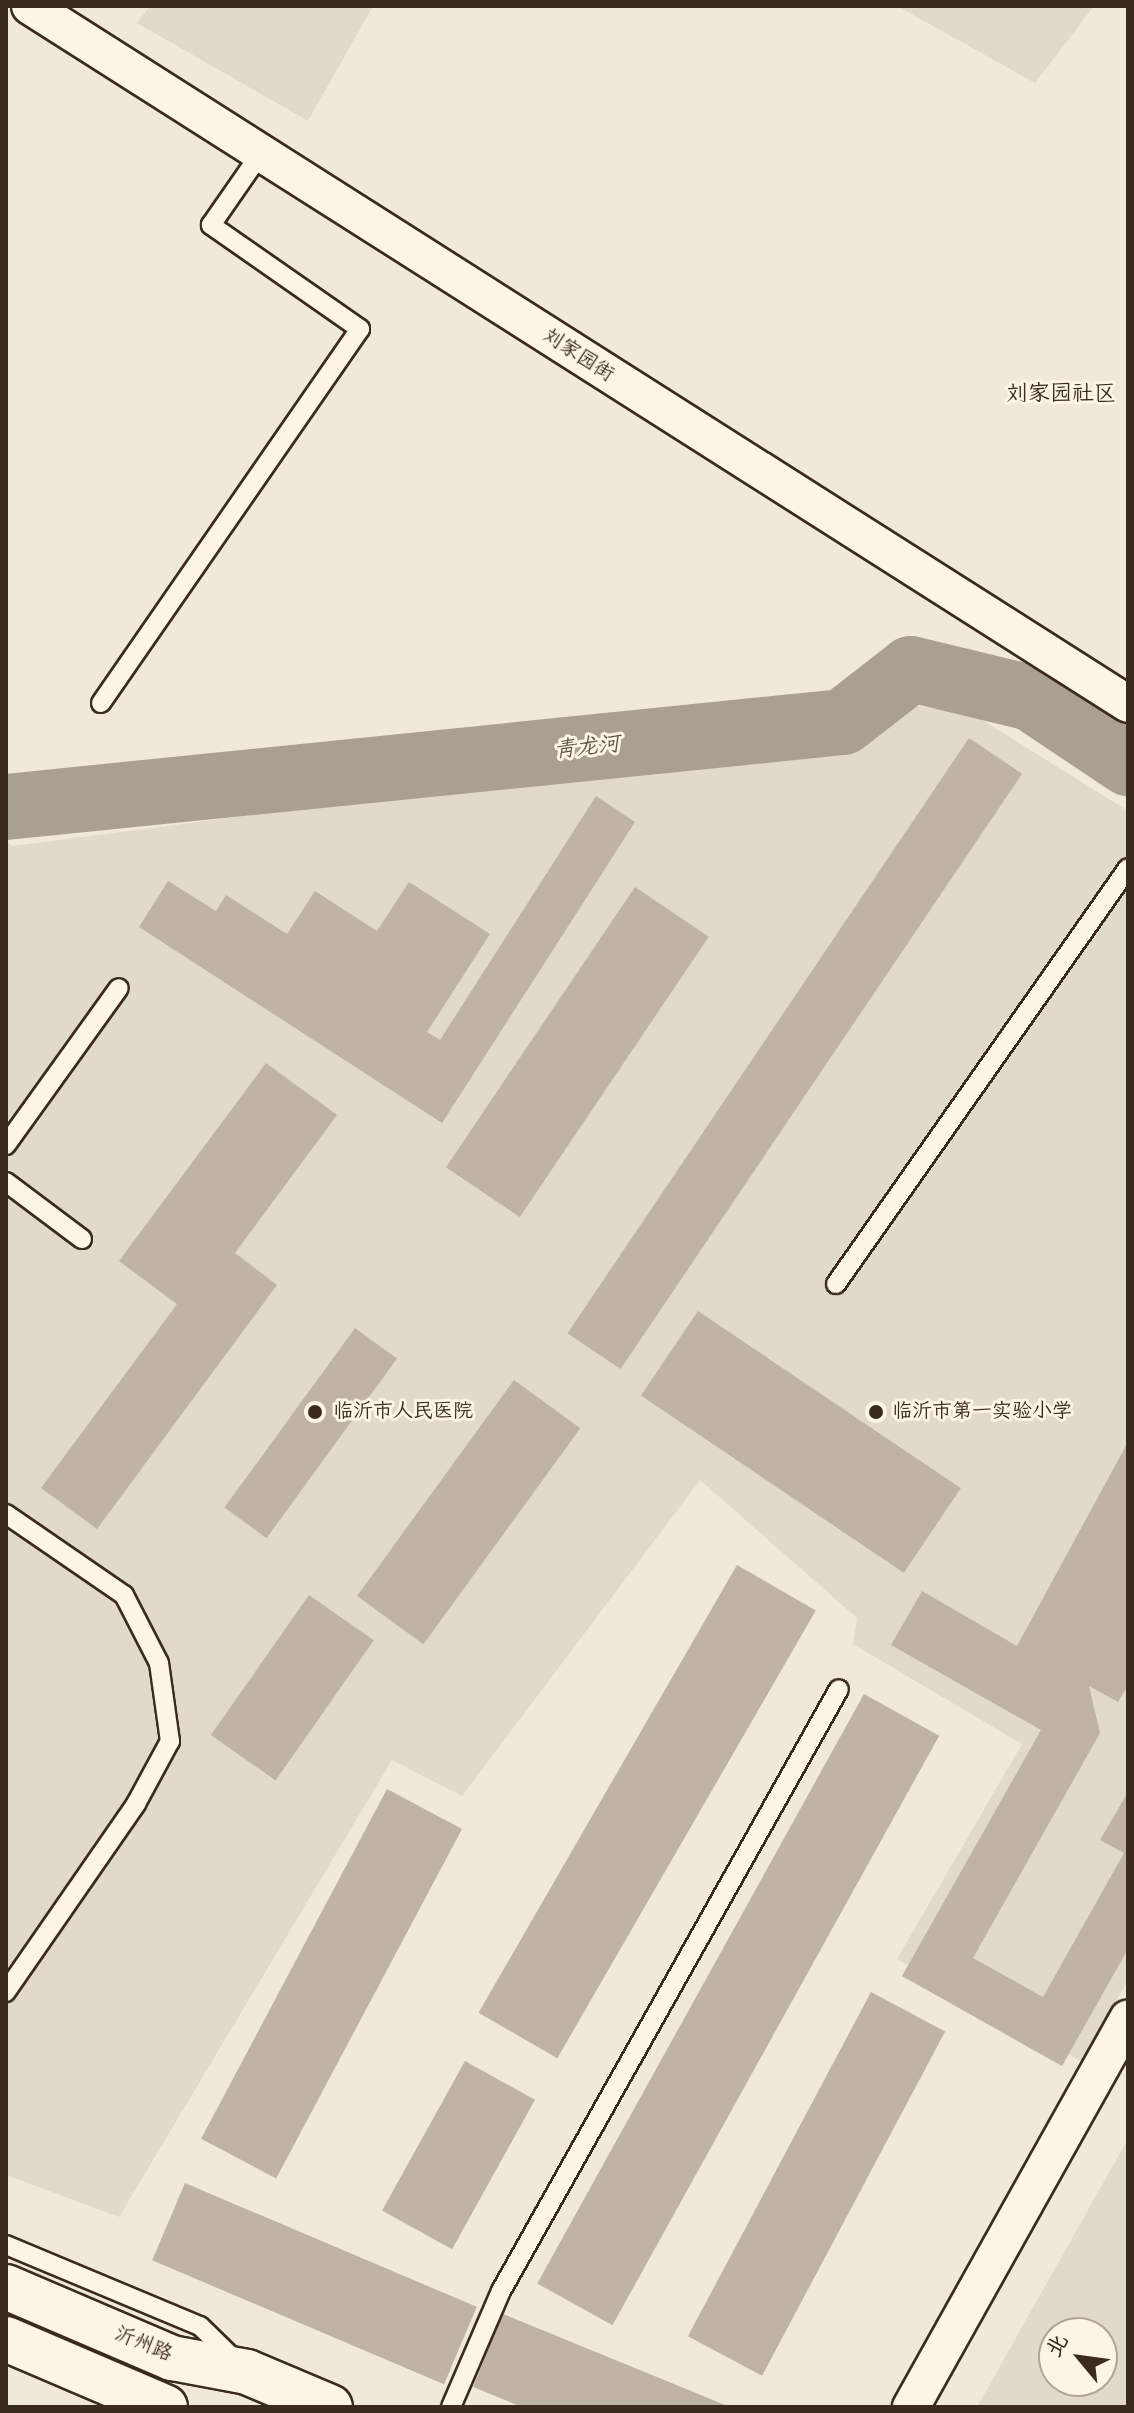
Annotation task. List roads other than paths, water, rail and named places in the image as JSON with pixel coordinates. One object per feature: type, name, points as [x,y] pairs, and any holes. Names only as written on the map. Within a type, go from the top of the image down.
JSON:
[{"type":"main road","name":"沂州路","points":[[6,2287],[172,2358],[247,2372],[330,2407]]},
{"type":"main road","points":[[6,2339],[165,2407]]},
{"type":"street","name":"刘家园街","points":[[30,6],[1128,704]]},
{"type":"street","points":[[911,2407],[1128,2019]]},
{"type":"lane","points":[[101,703],[360,329],[211,225],[261,153]]},
{"type":"lane","points":[[836,1284],[1128,868]]},
{"type":"lane","points":[[6,1145],[119,988]]},
{"type":"lane","points":[[6,1182],[82,1239]]},
{"type":"lane","points":[[6,1514],[124,1595],[159,1663],[170,1741],[136,1804],[6,1992]]},
{"type":"lane","points":[[451,2407],[501,2291],[839,1689]]},
{"type":"lane","points":[[6,2245],[200,2326],[247,2372]]},
{"type":"waterway","name":"青龙河","points":[[6,807],[843,722],[911,669],[1031,698],[1128,763]]},
{"type":"place","name":"临沂市人民医院","points":[[315,1412]]},
{"type":"place","name":"临沂市第一实验小学","points":[[876,1412]]},
{"type":"district","name":"刘家园社区","points":[[1061,395]]}]
